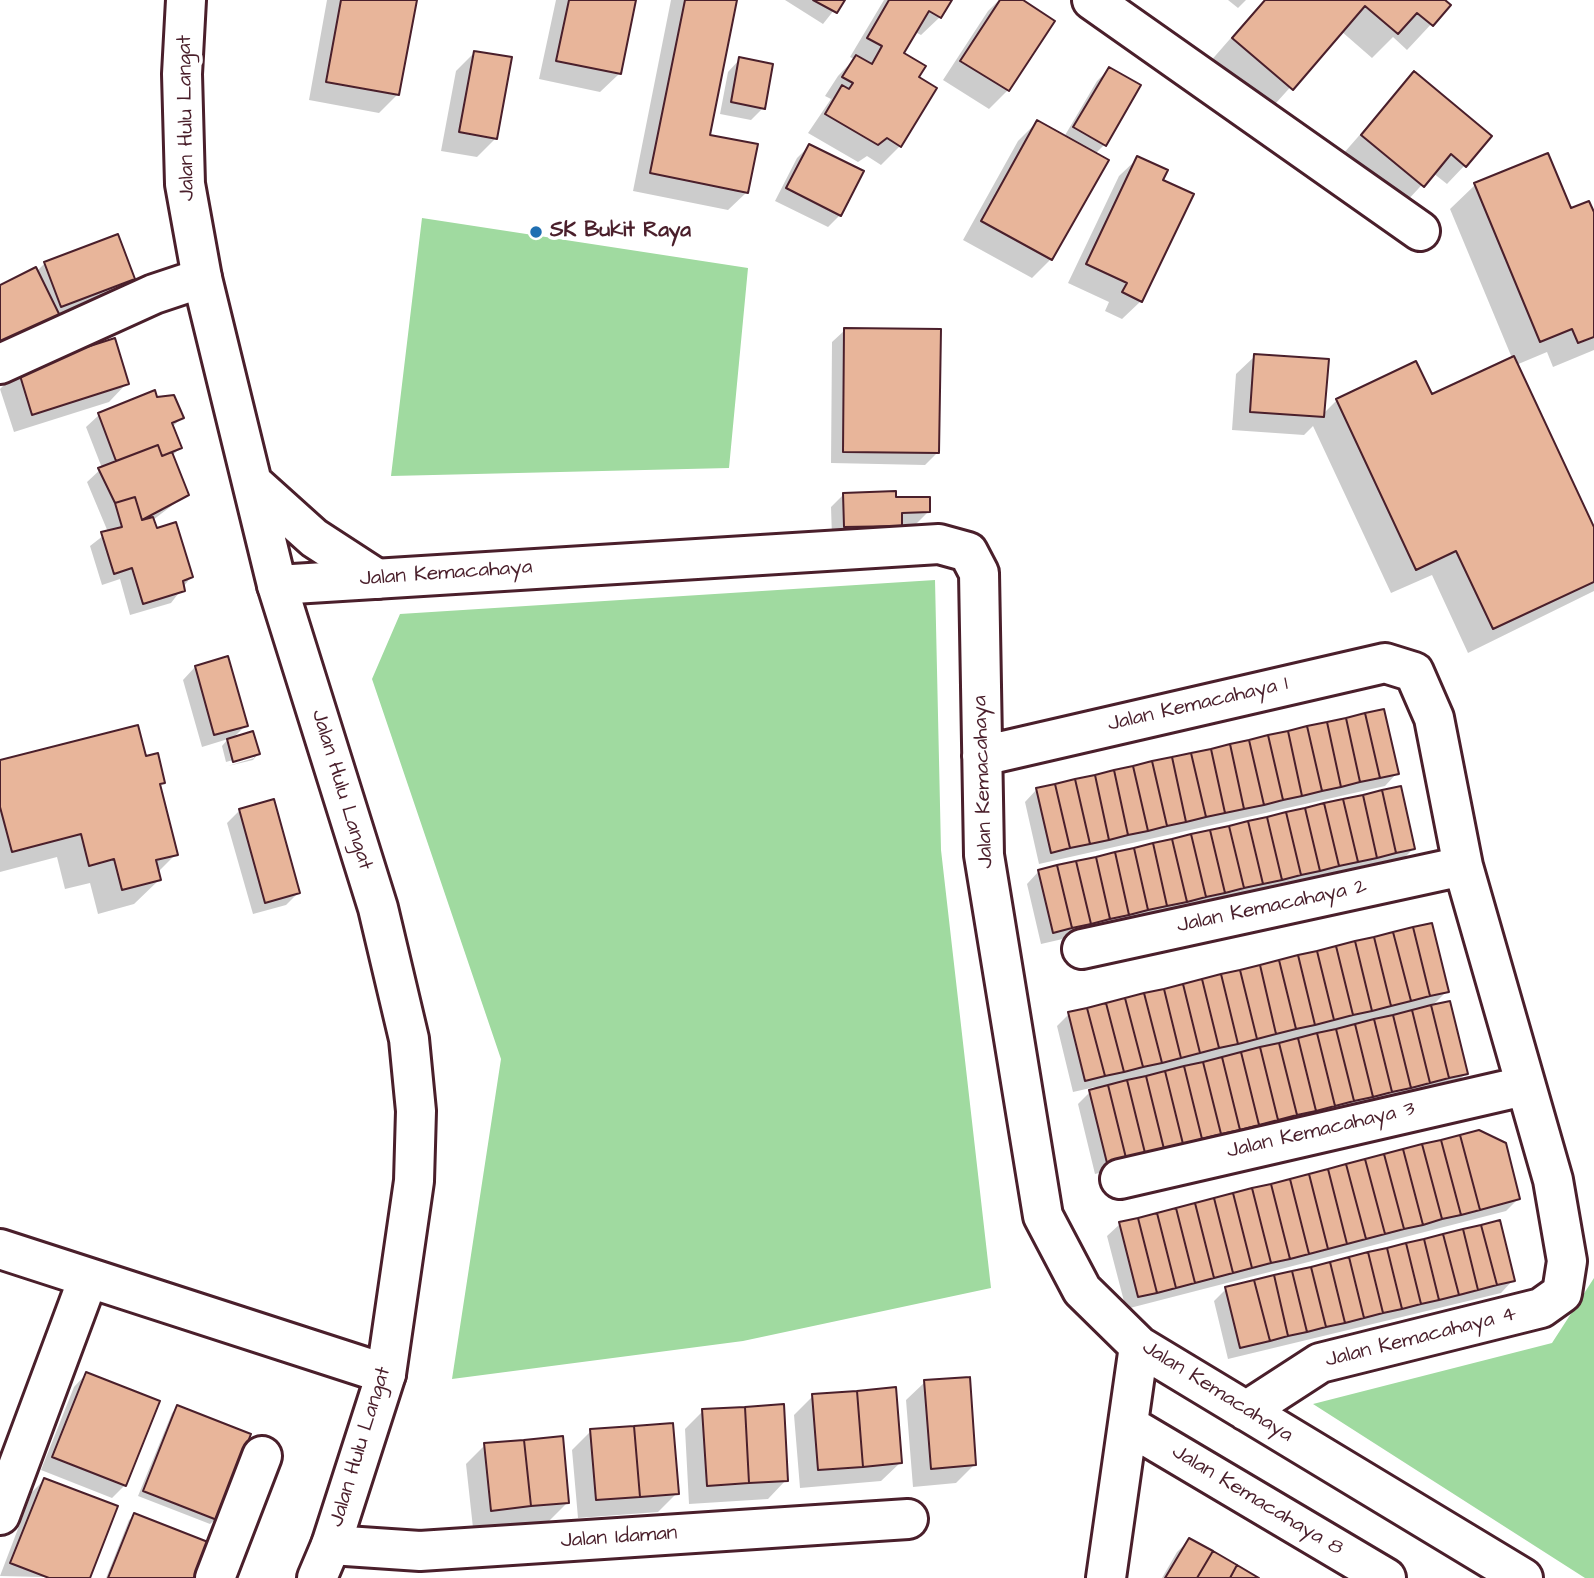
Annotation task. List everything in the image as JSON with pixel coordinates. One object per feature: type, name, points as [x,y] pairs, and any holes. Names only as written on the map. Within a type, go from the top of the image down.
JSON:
[{"type":"street","name":"Jalan Hulu Langat","points":[[186,0],[182,74],[185,184],[202,278],[277,585],[377,908],[409,1039],[416,1111],[414,1181],[386,1374],[324,1561]]},
{"type":"street","points":[[1092,0],[1420,231]]},
{"type":"street","points":[[0,364],[154,294],[202,278]]},
{"type":"street","points":[[254,484],[314,538],[377,579]]},
{"type":"street","name":"Jalan Kemacahaya","points":[[277,585],[939,544],[968,552],[979,573],[984,855],[1043,1216],[1082,1290],[1139,1346],[1523,1578]]},
{"type":"street","name":"Jalan Kemacahaya 1","points":[[982,756],[1385,663],[1414,672],[1434,718],[1463,866]]},
{"type":"street","points":[[1463,866],[1524,1087]]},
{"type":"street","name":"Jalan Kemacahaya 2","points":[[1082,949],[1463,866]]},
{"type":"street","name":"Jalan Kemacahaya 3","points":[[1120,1179],[1524,1087]]},
{"type":"street","name":"Jalan Kemacahaya 4","points":[[1247,1411],[1320,1363],[1541,1308],[1562,1293],[1567,1261],[1553,1180],[1524,1087]]},
{"type":"street","points":[[0,1250],[386,1374]]},
{"type":"street","points":[[0,1515],[7,1474],[89,1279]]},
{"type":"street","points":[[1106,1578],[1139,1346]]},
{"type":"street","name":"Jalan Kemacahaya 8","points":[[1128,1425],[1386,1578]]},
{"type":"street","points":[[215,1578],[262,1456]]},
{"type":"street","name":"Jalan Idaman","points":[[324,1561],[420,1551],[908,1519]]},
{"type":"green space","points":[[422,218],[748,268],[729,468],[391,476]]},
{"type":"green space","points":[[935,580],[941,850],[991,1288],[743,1341],[452,1379],[501,1059],[372,679],[400,614]]},
{"type":"green space","points":[[1594,1278],[1594,1578],[1585,1578],[1313,1404],[1552,1343]]},
{"type":"building","points":[[341,0],[417,0],[399,95],[326,82]]},
{"type":"building","points":[[569,0],[636,0],[621,74],[556,61]]},
{"type":"building","points":[[685,0],[737,0],[710,135],[758,144],[748,193],[650,173]]},
{"type":"building","points":[[813,0],[845,0],[837,13]]},
{"type":"building","points":[[889,0],[952,0],[941,18],[929,11],[904,53],[926,66],[919,77],[937,88],[901,147],[887,138],[878,145],[825,114],[842,85],[849,89],[853,83],[842,77],[856,55],[872,64],[882,46],[867,38]]},
{"type":"building","points":[[1000,0],[1023,0],[1055,21],[1009,91],[960,61]]},
{"type":"building","points":[[1265,0],[1445,0],[1451,5],[1433,26],[1417,13],[1398,34],[1365,6],[1293,90],[1232,38]]},
{"type":"building","points":[[474,51],[512,57],[497,139],[459,132]]},
{"type":"building","points":[[739,57],[773,64],[765,109],[731,102]]},
{"type":"building","points":[[1109,67],[1141,85],[1106,146],[1073,127]]},
{"type":"building","points":[[1414,71],[1492,136],[1466,167],[1451,154],[1424,187],[1361,135]]},
{"type":"building","points":[[1037,120],[1109,160],[1052,260],[981,221]]},
{"type":"building","points":[[809,144],[864,171],[841,216],[786,188]]},
{"type":"building","points":[[1548,153],[1571,208],[1589,201],[1594,212],[1594,337],[1578,343],[1572,329],[1540,342],[1474,183]]},
{"type":"building","points":[[1137,156],[1168,170],[1163,180],[1194,194],[1142,302],[1122,292],[1127,283],[1086,264]]},
{"type":"building","points":[[118,234],[135,279],[61,307],[44,262]]},
{"type":"building","points":[[36,267],[63,322],[0,353],[0,285]]},
{"type":"building","points":[[844,328],[941,329],[939,453],[843,452]]},
{"type":"building","points":[[115,338],[129,384],[32,415],[18,369]]},
{"type":"building","points":[[1254,354],[1329,359],[1324,417],[1250,412]]},
{"type":"building","points":[[1514,356],[1594,527],[1594,582],[1493,629],[1456,551],[1416,570],[1336,399],[1416,361],[1432,394]]},
{"type":"building","points":[[155,390],[157,397],[174,395],[184,418],[172,423],[182,448],[162,456],[158,445],[116,461],[98,413]]},
{"type":"building","points":[[158,445],[162,456],[172,452],[189,495],[142,520],[135,497],[115,503],[98,468]]},
{"type":"building","points":[[896,491],[896,497],[930,497],[930,512],[902,513],[902,526],[844,527],[843,493]]},
{"type":"building","points":[[135,497],[142,520],[153,517],[157,528],[176,522],[193,577],[183,581],[185,591],[143,604],[132,568],[114,574],[101,532],[122,527],[115,503]]},
{"type":"building","points":[[228,656],[248,726],[214,735],[195,666]]},
{"type":"building","points":[[1384,709],[1399,774],[1380,778],[1365,713]]},
{"type":"building","points":[[1365,713],[1380,778],[1360,782],[1346,718]]},
{"type":"building","points":[[1346,718],[1360,782],[1341,787],[1327,722]]},
{"type":"building","points":[[1327,722],[1341,787],[1322,791],[1307,726]]},
{"type":"building","points":[[138,725],[146,756],[158,753],[165,783],[160,784],[178,855],[156,860],[161,880],[122,890],[114,859],[89,866],[81,834],[12,852],[0,807],[0,760]]},
{"type":"building","points":[[1307,726],[1322,791],[1302,796],[1288,731]]},
{"type":"building","points":[[253,731],[260,754],[233,762],[227,739]]},
{"type":"building","points":[[1288,731],[1302,796],[1283,800],[1268,735]]},
{"type":"building","points":[[1268,735],[1283,800],[1264,805],[1249,740]]},
{"type":"building","points":[[1249,740],[1264,805],[1244,809],[1230,744]]},
{"type":"building","points":[[1230,744],[1244,809],[1225,813],[1211,749]]},
{"type":"building","points":[[1211,749],[1225,813],[1206,817],[1191,753]]},
{"type":"building","points":[[1191,753],[1206,817],[1186,822],[1172,757]]},
{"type":"building","points":[[1172,757],[1186,822],[1167,826],[1152,761]]},
{"type":"building","points":[[1152,761],[1167,826],[1148,831],[1133,766]]},
{"type":"building","points":[[1133,766],[1148,831],[1128,835],[1114,770]]},
{"type":"building","points":[[1114,770],[1128,835],[1109,840],[1095,775]]},
{"type":"building","points":[[1095,775],[1109,840],[1090,844],[1075,779]]},
{"type":"building","points":[[1075,779],[1090,844],[1070,848],[1055,784]]},
{"type":"building","points":[[1055,784],[1070,848],[1051,853],[1036,788]]},
{"type":"building","points":[[1401,786],[1415,849],[1396,853],[1382,790]]},
{"type":"building","points":[[1382,790],[1396,853],[1377,858],[1363,795]]},
{"type":"building","points":[[1363,795],[1377,858],[1358,862],[1343,799]]},
{"type":"building","points":[[274,799],[300,893],[265,903],[239,809]]},
{"type":"building","points":[[1343,799],[1358,862],[1339,866],[1324,803]]},
{"type":"building","points":[[1324,803],[1339,866],[1320,871],[1305,808]]},
{"type":"building","points":[[1305,808],[1320,871],[1301,875],[1286,812]]},
{"type":"building","points":[[1286,812],[1301,875],[1282,880],[1267,817]]},
{"type":"building","points":[[1267,817],[1282,880],[1263,884],[1248,821]]},
{"type":"building","points":[[1248,821],[1263,884],[1244,888],[1229,826]]},
{"type":"building","points":[[1229,826],[1244,888],[1225,893],[1210,830]]},
{"type":"building","points":[[1210,830],[1225,893],[1206,897],[1191,834]]},
{"type":"building","points":[[1191,834],[1206,897],[1187,902],[1172,839]]},
{"type":"building","points":[[1172,839],[1187,902],[1167,906],[1153,843]]},
{"type":"building","points":[[1153,843],[1167,906],[1148,910],[1134,848]]},
{"type":"building","points":[[1134,848],[1148,910],[1129,915],[1115,852]]},
{"type":"building","points":[[1115,852],[1129,915],[1110,919],[1096,857]]},
{"type":"building","points":[[1096,857],[1110,919],[1091,924],[1076,861]]},
{"type":"building","points":[[1076,861],[1091,924],[1072,928],[1057,865]]},
{"type":"building","points":[[1057,865],[1072,928],[1053,933],[1038,870]]},
{"type":"building","points":[[1432,923],[1449,992],[1430,996],[1413,927]]},
{"type":"building","points":[[1413,927],[1430,996],[1411,1001],[1393,932]]},
{"type":"building","points":[[1393,932],[1411,1001],[1391,1006],[1374,937]]},
{"type":"building","points":[[1374,937],[1391,1006],[1372,1011],[1355,941]]},
{"type":"building","points":[[1355,941],[1372,1011],[1353,1015],[1336,946]]},
{"type":"building","points":[[1336,946],[1353,1015],[1334,1020],[1317,951]]},
{"type":"building","points":[[1317,951],[1334,1020],[1315,1025],[1298,955]]},
{"type":"building","points":[[1298,955],[1315,1025],[1296,1029],[1279,960]]},
{"type":"building","points":[[1279,960],[1296,1029],[1276,1034],[1260,965]]},
{"type":"building","points":[[1260,965],[1276,1034],[1257,1039],[1240,970]]},
{"type":"building","points":[[1240,970],[1257,1039],[1238,1044],[1221,974]]},
{"type":"building","points":[[1221,974],[1238,1044],[1219,1048],[1202,979]]},
{"type":"building","points":[[1202,979],[1219,1048],[1200,1053],[1183,984]]},
{"type":"building","points":[[1183,984],[1200,1053],[1181,1058],[1164,989]]},
{"type":"building","points":[[1164,989],[1181,1058],[1162,1063],[1144,993]]},
{"type":"building","points":[[1144,993],[1162,1063],[1143,1067],[1125,998]]},
{"type":"building","points":[[1125,998],[1143,1067],[1124,1072],[1106,1003]]},
{"type":"building","points":[[1450,1001],[1468,1074],[1449,1078],[1431,1005]]},
{"type":"building","points":[[1106,1003],[1124,1072],[1105,1076],[1087,1008]]},
{"type":"building","points":[[1431,1005],[1449,1078],[1430,1083],[1412,1010]]},
{"type":"building","points":[[1087,1008],[1105,1076],[1085,1081],[1068,1012]]},
{"type":"building","points":[[1412,1010],[1430,1083],[1411,1088],[1393,1015]]},
{"type":"building","points":[[1393,1015],[1411,1088],[1392,1092],[1374,1019]]},
{"type":"building","points":[[1374,1019],[1392,1092],[1373,1097],[1355,1024]]},
{"type":"building","points":[[1355,1024],[1373,1097],[1354,1101],[1336,1029]]},
{"type":"building","points":[[1336,1029],[1354,1101],[1335,1106],[1317,1033]]},
{"type":"building","points":[[1317,1033],[1335,1106],[1316,1111],[1298,1038]]},
{"type":"building","points":[[1298,1038],[1316,1111],[1297,1115],[1279,1043]]},
{"type":"building","points":[[1279,1043],[1297,1115],[1278,1120],[1260,1047]]},
{"type":"building","points":[[1260,1047],[1278,1120],[1259,1125],[1241,1052]]},
{"type":"building","points":[[1241,1052],[1259,1125],[1240,1130],[1222,1057]]},
{"type":"building","points":[[1222,1057],[1240,1130],[1221,1134],[1203,1062]]},
{"type":"building","points":[[1203,1062],[1221,1134],[1202,1139],[1184,1066]]},
{"type":"building","points":[[1184,1066],[1202,1139],[1183,1144],[1165,1071]]},
{"type":"building","points":[[1165,1071],[1183,1144],[1164,1149],[1146,1076]]},
{"type":"building","points":[[1146,1076],[1164,1149],[1145,1153],[1127,1080]]},
{"type":"building","points":[[1127,1080],[1145,1153],[1126,1158],[1108,1085]]},
{"type":"building","points":[[1108,1085],[1126,1158],[1107,1163],[1089,1090]]},
{"type":"building","points":[[1479,1130],[1506,1143],[1520,1199],[1480,1210],[1460,1135]]},
{"type":"building","points":[[1460,1135],[1480,1210],[1461,1215],[1441,1140]]},
{"type":"building","points":[[1441,1140],[1461,1215],[1442,1219],[1422,1144]]},
{"type":"building","points":[[1422,1144],[1442,1219],[1423,1225],[1403,1149]]},
{"type":"building","points":[[1403,1149],[1423,1225],[1404,1229],[1384,1154]]},
{"type":"building","points":[[1384,1154],[1404,1229],[1385,1234],[1365,1159]]},
{"type":"building","points":[[1365,1159],[1385,1234],[1366,1239],[1346,1164]]},
{"type":"building","points":[[1346,1164],[1366,1239],[1347,1244],[1328,1169]]},
{"type":"building","points":[[1328,1169],[1347,1244],[1328,1249],[1309,1174]]},
{"type":"building","points":[[1309,1174],[1328,1249],[1309,1254],[1290,1179]]},
{"type":"building","points":[[1290,1179],[1309,1254],[1290,1259],[1271,1184]]},
{"type":"building","points":[[1271,1184],[1290,1259],[1271,1263],[1252,1188]]},
{"type":"building","points":[[1252,1188],[1271,1263],[1252,1268],[1233,1193]]},
{"type":"building","points":[[1233,1193],[1252,1268],[1233,1273],[1214,1198]]},
{"type":"building","points":[[1214,1198],[1233,1273],[1214,1278],[1195,1203]]},
{"type":"building","points":[[1195,1203],[1214,1278],[1195,1283],[1176,1208]]},
{"type":"building","points":[[1176,1208],[1195,1283],[1176,1288],[1157,1213]]},
{"type":"building","points":[[1157,1213],[1176,1288],[1157,1293],[1138,1218]]},
{"type":"building","points":[[1138,1218],[1157,1293],[1138,1297],[1119,1222]]},
{"type":"building","points":[[1500,1220],[1515,1281],[1497,1285],[1481,1225]]},
{"type":"building","points":[[1481,1225],[1497,1285],[1478,1290],[1463,1229]]},
{"type":"building","points":[[1463,1229],[1478,1290],[1459,1295],[1443,1234]]},
{"type":"building","points":[[1443,1234],[1459,1295],[1439,1300],[1424,1239]]},
{"type":"building","points":[[1424,1239],[1439,1300],[1421,1304],[1406,1243]]},
{"type":"building","points":[[1406,1243],[1421,1304],[1402,1309],[1387,1248]]},
{"type":"building","points":[[1387,1248],[1402,1309],[1383,1313],[1368,1252]]},
{"type":"building","points":[[1368,1252],[1383,1313],[1364,1318],[1349,1257]]},
{"type":"building","points":[[1349,1257],[1364,1318],[1345,1323],[1330,1262]]},
{"type":"building","points":[[1330,1262],[1345,1323],[1326,1327],[1311,1267]]},
{"type":"building","points":[[1311,1267],[1326,1327],[1307,1332],[1292,1271]]},
{"type":"building","points":[[1292,1271],[1307,1332],[1288,1336],[1274,1275]]},
{"type":"building","points":[[1274,1275],[1288,1336],[1270,1341],[1254,1280]]},
{"type":"building","points":[[1254,1280],[1270,1341],[1240,1348],[1225,1287]]},
{"type":"building","points":[[86,1372],[160,1401],[126,1486],[52,1457]]},
{"type":"building","points":[[970,1377],[976,1465],[931,1469],[924,1380]]},
{"type":"building","points":[[896,1387],[902,1463],[863,1467],[857,1391]]},
{"type":"building","points":[[857,1391],[863,1467],[818,1470],[812,1394]]},
{"type":"building","points":[[784,1404],[788,1481],[749,1483],[745,1407]]},
{"type":"building","points":[[177,1405],[251,1434],[217,1520],[143,1491]]},
{"type":"building","points":[[745,1407],[749,1483],[707,1486],[702,1409]]},
{"type":"building","points":[[673,1423],[679,1494],[640,1497],[634,1426]]},
{"type":"building","points":[[634,1426],[640,1497],[596,1500],[590,1429]]},
{"type":"building","points":[[563,1436],[569,1503],[531,1506],[524,1440]]},
{"type":"building","points":[[524,1440],[531,1506],[491,1511],[484,1443]]},
{"type":"building","points":[[44,1478],[118,1506],[90,1578],[49,1578],[10,1563]]},
{"type":"building","points":[[134,1513],[208,1542],[194,1578],[108,1578]]},
{"type":"building","points":[[1189,1538],[1213,1551],[1197,1578],[1165,1578]]},
{"type":"building","points":[[1213,1551],[1237,1565],[1230,1578],[1197,1578]]},
{"type":"building","points":[[1237,1565],[1259,1578],[1230,1578]]},
{"type":"place","name":"SK Bukit Raya","points":[[536,232]]}]
